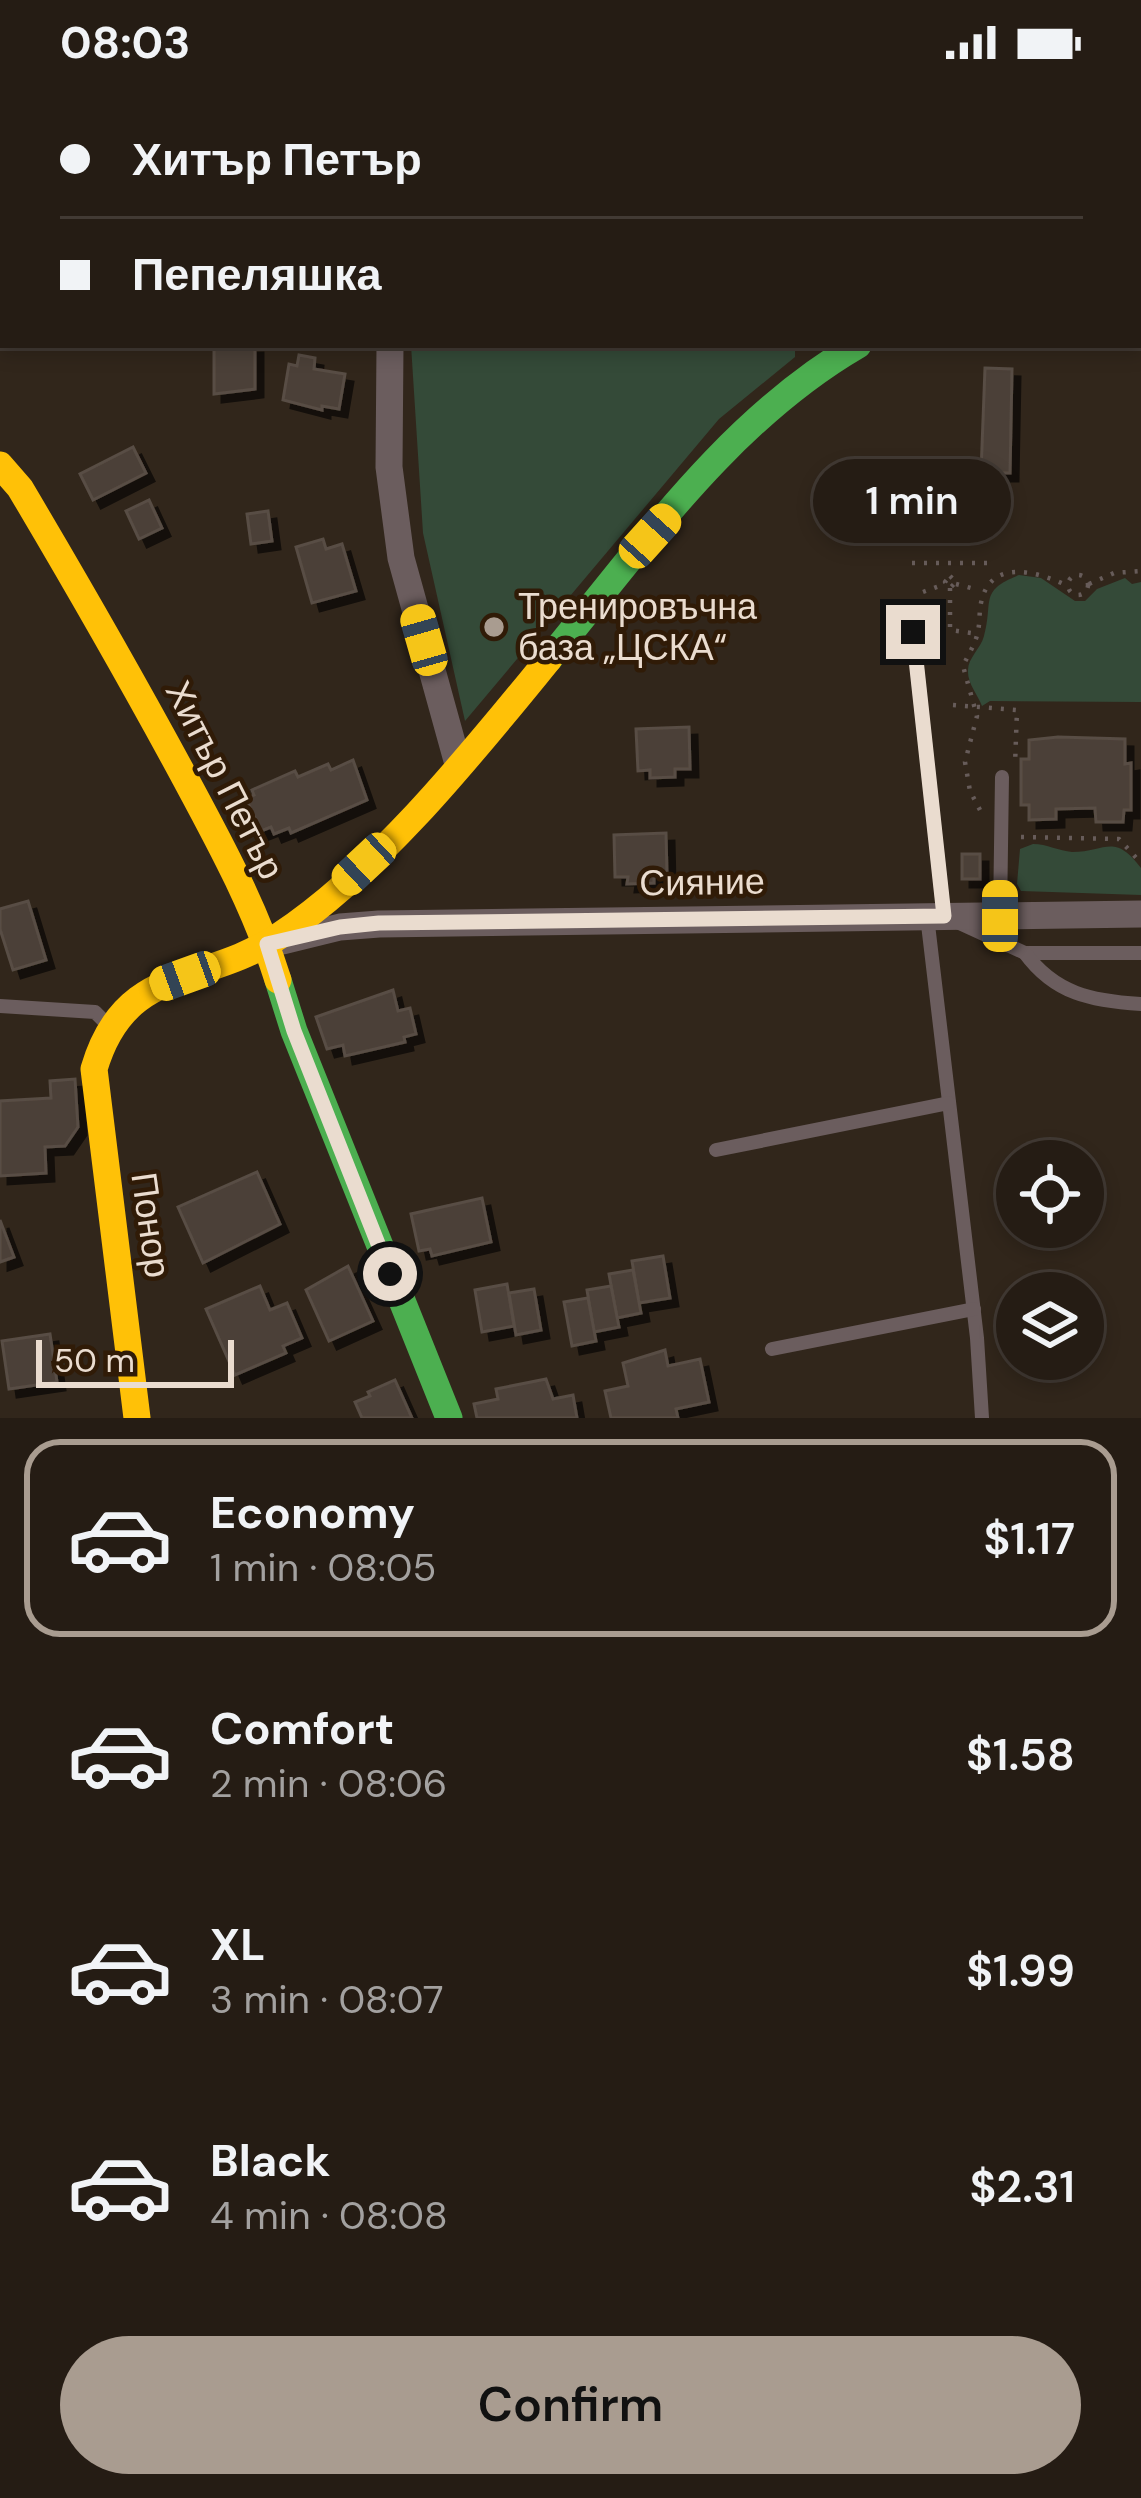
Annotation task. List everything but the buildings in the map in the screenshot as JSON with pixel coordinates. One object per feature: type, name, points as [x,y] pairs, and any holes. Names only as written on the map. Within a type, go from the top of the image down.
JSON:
[{"type":"street","points":[[390,348],[389,467],[401,558],[458,764]]},
{"type":"street","points":[[103,1033],[119,1011],[157,986],[267,944],[388,841],[752,421],[823,354]]},
{"type":"street","name":"Хитър Петър","points":[[0,465],[20,488],[124,664],[229,859],[267,944],[294,1031],[449,1418]]},
{"type":"street","name":"Сияние","points":[[267,944],[379,923],[1141,914]]},
{"type":"street","name":"Понор","points":[[103,1033],[94,1069],[137,1418]]},
{"type":"lane","points":[[913,632],[949,1103],[982,1418]]},
{"type":"lane","points":[[1000,916],[1002,777]]},
{"type":"lane","points":[[935,916],[1024,953],[1141,952]]},
{"type":"lane","points":[[1024,953],[1040,974],[1069,993],[1102,1002],[1141,1004]]},
{"type":"lane","points":[[0,1006],[94,1012],[103,1033]]},
{"type":"lane","points":[[716,1150],[949,1103]]},
{"type":"lane","points":[[772,1349],[974,1309]]},
{"type":"path","points":[[912,563],[990,563]]},
{"type":"path","points":[[934,563],[950,582],[975,589]]},
{"type":"path","points":[[923,592],[950,582],[964,563]]},
{"type":"path","points":[[1141,571],[1114,573],[1089,584],[1079,595],[1041,573],[1021,570],[999,577],[981,597],[978,634],[963,666],[977,716],[965,762],[970,791],[982,812],[985,838],[1119,839],[1141,862]]},
{"type":"path","points":[[1068,586],[1079,574],[1089,584]]},
{"type":"path","points":[[950,582],[950,630],[978,634]]},
{"type":"green space","name":"Тренировъчна база „ЦСКА“","points":[[411,348],[795,348],[795,357],[719,419],[465,721],[423,533]]},
{"type":"green space","points":[[1019,575],[1041,578],[1075,601],[1085,601],[1097,589],[1125,578],[1132,584],[1141,582],[1141,702],[990,701],[982,706],[969,680],[969,666],[984,636],[993,592]]},
{"type":"green space","points":[[1033,844],[1072,852],[1109,846],[1124,850],[1141,868],[1141,895],[1021,891],[1017,884],[1020,849]]},
{"type":"traffic: fast","points":[[549,659],[654,529],[728,447],[812,375],[853,348]]},
{"type":"traffic: fast","points":[[278,980],[294,1031],[449,1418]]},
{"type":"traffic: slow","points":[[0,465],[20,488],[185,778],[248,902],[278,980]]},
{"type":"traffic: slow","points":[[137,1418],[94,1069],[108,1035],[125,1011],[146,994],[251,952],[353,878],[423,807],[549,659]]},
{"type":"place","name":"Тренировъчна база „ЦСКА“","points":[[494,627]]},
{"type":"route","points":[[390,1274],[294,1031],[267,944],[379,923],[944,916],[913,632]]}]
